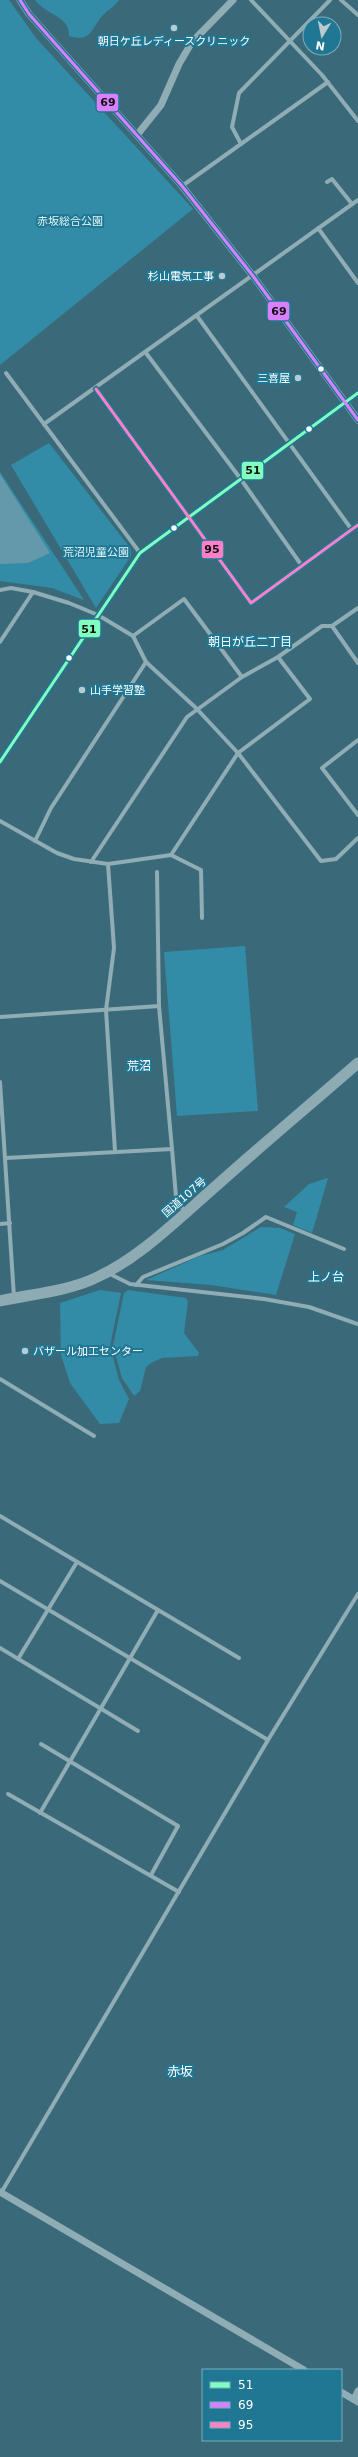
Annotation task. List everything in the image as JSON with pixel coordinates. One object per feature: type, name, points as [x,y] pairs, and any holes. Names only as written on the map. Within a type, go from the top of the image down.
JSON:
[{"type":"highway","name":"国道107号","points":[[0,1301],[58,1291],[93,1280],[106,1272],[143,1247],[185,1213],[358,1063]]},
{"type":"street","points":[[20,0],[29,14],[182,186],[253,276],[358,420]]},
{"type":"street","points":[[137,135],[161,105],[179,64],[192,42],[233,0]]},
{"type":"street","points":[[251,0],[290,39],[328,82],[358,121]]},
{"type":"street","points":[[241,144],[232,127],[239,93],[290,39],[330,0]]},
{"type":"street","points":[[341,0],[358,15]]},
{"type":"street","points":[[182,186],[328,82]]},
{"type":"street","points":[[327,182],[332,179],[352,204]]},
{"type":"street","points":[[44,424],[96,389],[358,200]]},
{"type":"street","points":[[318,228],[357,281]]},
{"type":"street","points":[[197,316],[290,442],[352,530]]},
{"type":"street","points":[[146,353],[240,478],[302,566]]},
{"type":"street","points":[[6,373],[140,553]]},
{"type":"street","points":[[96,389],[251,603],[358,526]]},
{"type":"street","points":[[0,762],[24,724],[140,553],[188,516],[358,393]]},
{"type":"street","points":[[0,590],[11,588],[33,592],[98,615],[133,636],[146,662],[196,708],[238,753],[321,861],[336,859],[358,838]]},
{"type":"street","points":[[0,642],[33,592]]},
{"type":"street","points":[[133,636],[184,599],[242,677]]},
{"type":"street","points":[[91,862],[187,717],[196,708],[242,677],[278,657],[322,626],[332,626],[358,608]]},
{"type":"street","points":[[332,626],[358,663]]},
{"type":"street","points":[[171,855],[238,753],[310,699],[278,657]]},
{"type":"street","points":[[35,841],[51,808],[146,662]]},
{"type":"street","points":[[358,740],[322,768],[358,815]]},
{"type":"street","points":[[0,822],[57,853],[91,862],[108,864],[171,855],[201,870],[202,918]]},
{"type":"street","points":[[108,864],[114,948],[106,1010],[115,1152]]},
{"type":"street","points":[[157,872],[159,1006],[176,1197],[185,1213]]},
{"type":"street","points":[[0,1017],[159,1006]]},
{"type":"street","points":[[0,1082],[14,1298]]},
{"type":"street","points":[[6,1158],[172,1149]]},
{"type":"street","points":[[136,1285],[143,1277],[243,1233],[266,1217],[344,1249]]},
{"type":"street","points":[[0,1224],[10,1223]]},
{"type":"street","points":[[106,1272],[130,1284],[264,1299],[309,1308],[358,1324]]},
{"type":"street","points":[[0,1378],[94,1436]]},
{"type":"street","points":[[0,1516],[239,1658]]},
{"type":"street","points":[[18,1659],[77,1562]]},
{"type":"street","points":[[0,1581],[268,1740]]},
{"type":"street","points":[[302,2369],[0,2193],[268,1740],[358,1594]]},
{"type":"street","points":[[40,1813],[69,1760],[131,1658],[158,1610]]},
{"type":"street","points":[[0,1648],[138,1731]]},
{"type":"street","points":[[40,1744],[178,1826],[151,1875]]},
{"type":"street","points":[[8,1794],[179,1892]]},
{"type":"street","points":[[342,2393],[356,2400],[358,2391]]},
{"type":"green space","name":"赤坂総合公園","points":[[0,0],[9,0],[36,38],[193,209],[0,365]]},
{"type":"green space","points":[[35,0],[119,0],[103,15],[87,36],[77,38],[69,36],[66,24]]},
{"type":"green space","name":"荒沼児童公園","points":[[49,443],[131,549],[131,556],[96,608],[11,465]]},
{"type":"green space","points":[[0,472],[84,600],[52,588],[0,581]]},
{"type":"green space","points":[[245,946],[258,1111],[177,1116],[164,952]]},
{"type":"green space","points":[[328,1178],[312,1233],[293,1225],[297,1212],[284,1207],[309,1184]]},
{"type":"green space","points":[[261,1227],[280,1228],[295,1234],[276,1295],[212,1285],[146,1280],[200,1256],[223,1250]]},
{"type":"green space","points":[[100,1290],[121,1293],[110,1346],[119,1380],[129,1399],[119,1423],[100,1424],[70,1383],[61,1355],[60,1303]]},
{"type":"green space","points":[[128,1290],[186,1298],[188,1302],[184,1333],[199,1353],[198,1356],[162,1358],[151,1363],[146,1367],[140,1391],[134,1396],[122,1378],[113,1346],[124,1293]]},
{"type":"shaded area","points":[[0,474],[50,553],[28,563],[0,564]]},
{"type":"transit line","name":"69","points":[[20,0],[29,14],[182,186],[253,276],[358,420]]},
{"type":"transit line","name":"95","points":[[96,389],[251,603],[358,525]]},
{"type":"transit line","name":"51","points":[[0,762],[140,553],[358,393]]},
{"type":"place","name":"朝日ケ丘レディースクリニック","points":[[174,28]]},
{"type":"place","name":"杉山電気工事","points":[[222,276]]},
{"type":"place","name":"三喜屋","points":[[298,378]]},
{"type":"place","name":"山手学習塾","points":[[82,690]]},
{"type":"place","name":"バザール加工センター","points":[[25,1351]]},
{"type":"district","name":"朝日が丘二丁目","points":[[250,642]]},
{"type":"district","name":"荒沼","points":[[139,1066]]},
{"type":"district","name":"上ノ台","points":[[326,1277]]},
{"type":"district","name":"赤坂","points":[[180,2071]]}]
